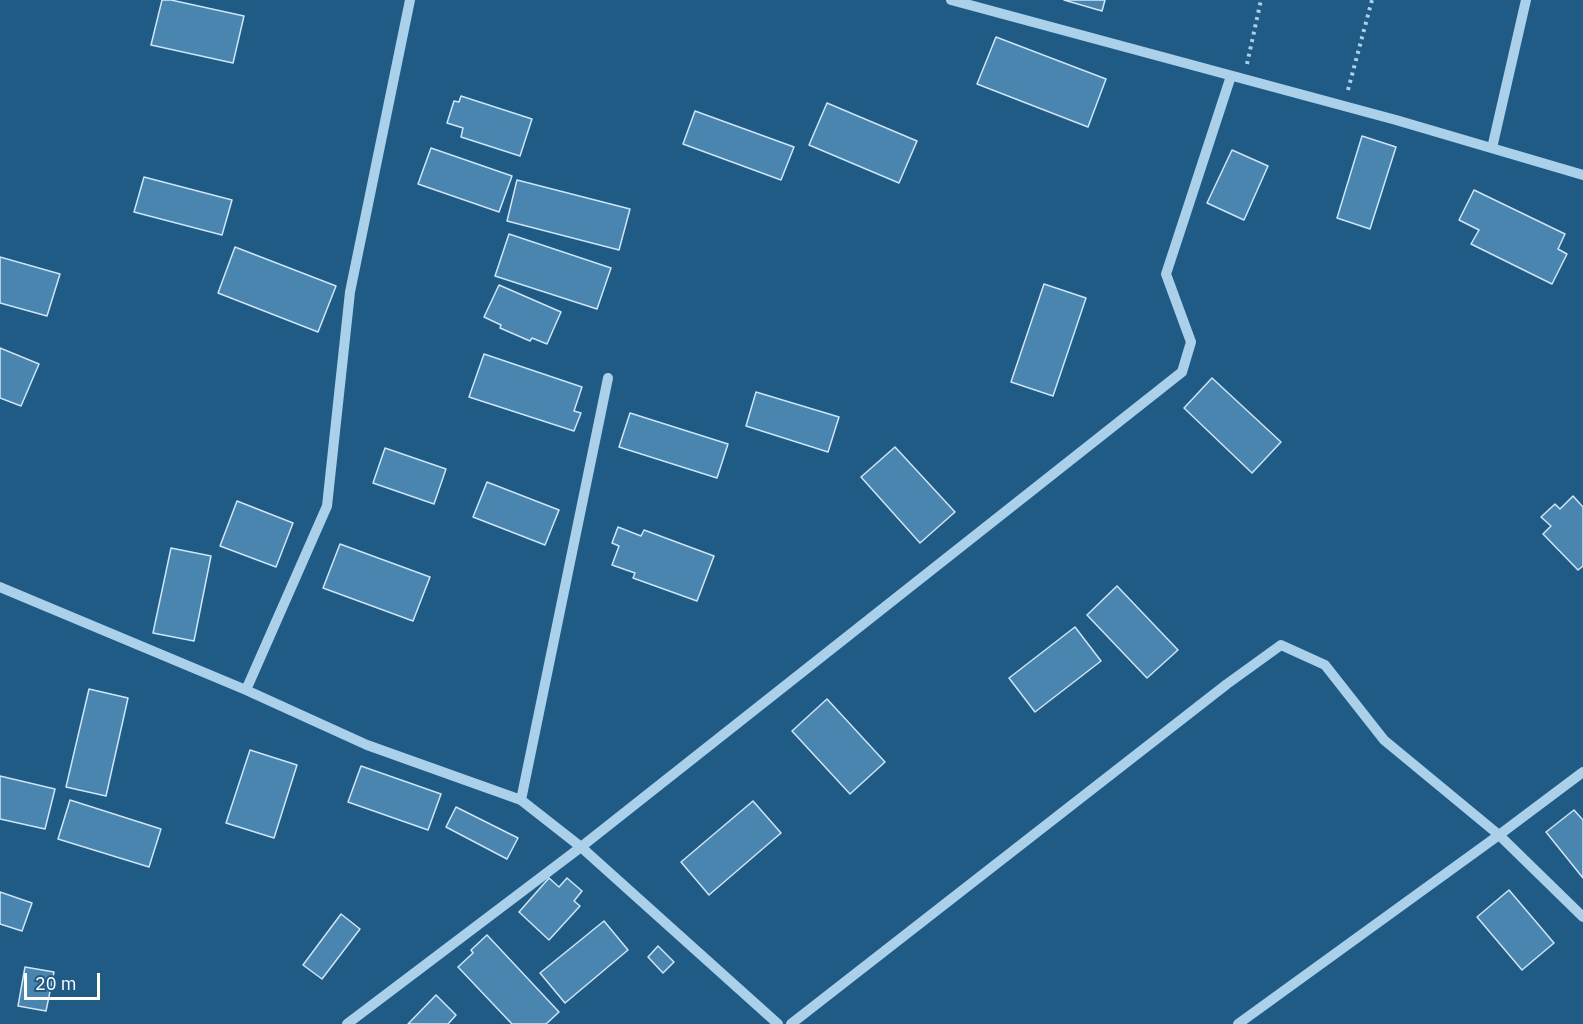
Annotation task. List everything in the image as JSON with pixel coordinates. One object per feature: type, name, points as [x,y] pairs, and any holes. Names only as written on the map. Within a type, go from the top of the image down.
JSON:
[{"type":"street","points":[[246,690],[327,506],[350,291],[410,0]]},
{"type":"street","points":[[1492,148],[1526,0]]},
{"type":"street","points":[[957,1],[1344,106],[1583,175]]},
{"type":"street","points":[[347,1024],[581,848],[1182,372],[1191,342],[1166,274],[1231,76]]},
{"type":"street","points":[[521,800],[608,378]]},
{"type":"street","points":[[0,587],[246,690],[368,745],[521,800],[581,848],[778,1024]]},
{"type":"street","points":[[791,1024],[1227,684],[1281,645],[1326,665],[1384,740],[1500,835],[1583,917]]},
{"type":"street","points":[[1238,1024],[1500,835],[1583,772]]},
{"type":"path","points":[[1244,79],[1261,0]]},
{"type":"path","points":[[1344,106],[1372,0]]},
{"type":"building","points":[[162,0],[244,16],[233,63],[151,45]]},
{"type":"building","points":[[1064,0],[1105,0],[1102,11]]},
{"type":"building","points":[[996,37],[1106,79],[1088,127],[977,84]]},
{"type":"building","points":[[461,96],[532,119],[520,156],[461,137],[463,128],[447,123],[454,101],[459,102]]},
{"type":"building","points":[[827,103],[917,141],[899,183],[809,145]]},
{"type":"building","points":[[695,111],[794,147],[781,180],[683,144]]},
{"type":"building","points":[[1362,136],[1396,147],[1370,229],[1337,218]]},
{"type":"building","points":[[431,148],[512,176],[499,212],[418,184]]},
{"type":"building","points":[[1232,150],[1268,166],[1244,220],[1207,203]]},
{"type":"building","points":[[144,177],[232,200],[222,235],[134,212]]},
{"type":"building","points":[[517,180],[630,209],[619,250],[507,221]]},
{"type":"building","points":[[1474,190],[1565,234],[1558,249],[1567,254],[1552,284],[1471,244],[1479,230],[1459,220]]},
{"type":"building","points":[[509,234],[611,268],[597,309],[495,276]]},
{"type":"building","points":[[235,247],[336,286],[318,332],[218,293]]},
{"type":"building","points":[[0,257],[60,274],[47,316],[0,303]]},
{"type":"building","points":[[1044,284],[1086,298],[1053,396],[1011,382]]},
{"type":"building","points":[[499,285],[561,312],[547,344],[532,338],[530,341],[500,328],[501,325],[484,317]]},
{"type":"building","points":[[0,348],[39,364],[21,406],[0,398]]},
{"type":"building","points":[[484,354],[582,387],[574,411],[581,413],[574,431],[469,397]]},
{"type":"building","points":[[1212,378],[1281,442],[1252,473],[1184,408]]},
{"type":"building","points":[[756,392],[839,417],[828,452],[746,426]]},
{"type":"building","points":[[630,413],[728,444],[717,478],[619,447]]},
{"type":"building","points":[[895,447],[955,512],[920,543],[861,477]]},
{"type":"building","points":[[385,448],[446,469],[434,504],[373,483]]},
{"type":"building","points":[[487,482],[559,510],[545,545],[473,517]]},
{"type":"building","points":[[1573,496],[1583,507],[1583,566],[1578,570],[1543,534],[1551,526],[1541,517],[1555,504],[1560,509]]},
{"type":"building","points":[[237,501],[293,523],[276,567],[220,546]]},
{"type":"building","points":[[618,527],[641,536],[644,530],[714,556],[697,601],[633,578],[635,573],[612,565],[619,546],[612,543]]},
{"type":"building","points":[[340,544],[430,577],[413,621],[323,588]]},
{"type":"building","points":[[171,548],[211,556],[194,641],[153,633]]},
{"type":"building","points":[[1117,586],[1178,650],[1147,678],[1087,615]]},
{"type":"building","points":[[1075,627],[1101,661],[1035,712],[1009,678]]},
{"type":"building","points":[[89,689],[128,698],[106,796],[66,787]]},
{"type":"building","points":[[827,699],[885,762],[850,794],[792,731]]},
{"type":"building","points":[[250,750],[297,765],[274,838],[226,823]]},
{"type":"building","points":[[361,766],[441,794],[428,830],[348,802]]},
{"type":"building","points":[[0,776],[55,789],[45,829],[0,819]]},
{"type":"building","points":[[70,800],[161,829],[149,867],[58,839]]},
{"type":"building","points":[[753,801],[781,833],[709,895],[681,862]]},
{"type":"building","points":[[456,807],[518,838],[507,859],[446,827]]},
{"type":"building","points":[[1574,810],[1583,820],[1583,878],[1546,832]]},
{"type":"building","points":[[549,878],[559,887],[567,878],[582,891],[574,901],[580,906],[549,940],[519,912]]},
{"type":"building","points":[[1509,890],[1554,943],[1522,970],[1477,917]]},
{"type":"building","points":[[0,892],[32,903],[22,931],[0,924]]},
{"type":"building","points":[[341,914],[360,929],[322,979],[303,965]]},
{"type":"building","points":[[604,921],[628,950],[565,1003],[540,973]]},
{"type":"building","points":[[487,935],[559,1012],[546,1024],[512,1024],[458,967]]},
{"type":"building","points":[[658,946],[674,962],[663,973],[648,957]]},
{"type":"building","points":[[25,967],[54,972],[46,1011],[18,1006]]},
{"type":"building","points":[[436,995],[456,1015],[448,1024],[408,1024]]}]
